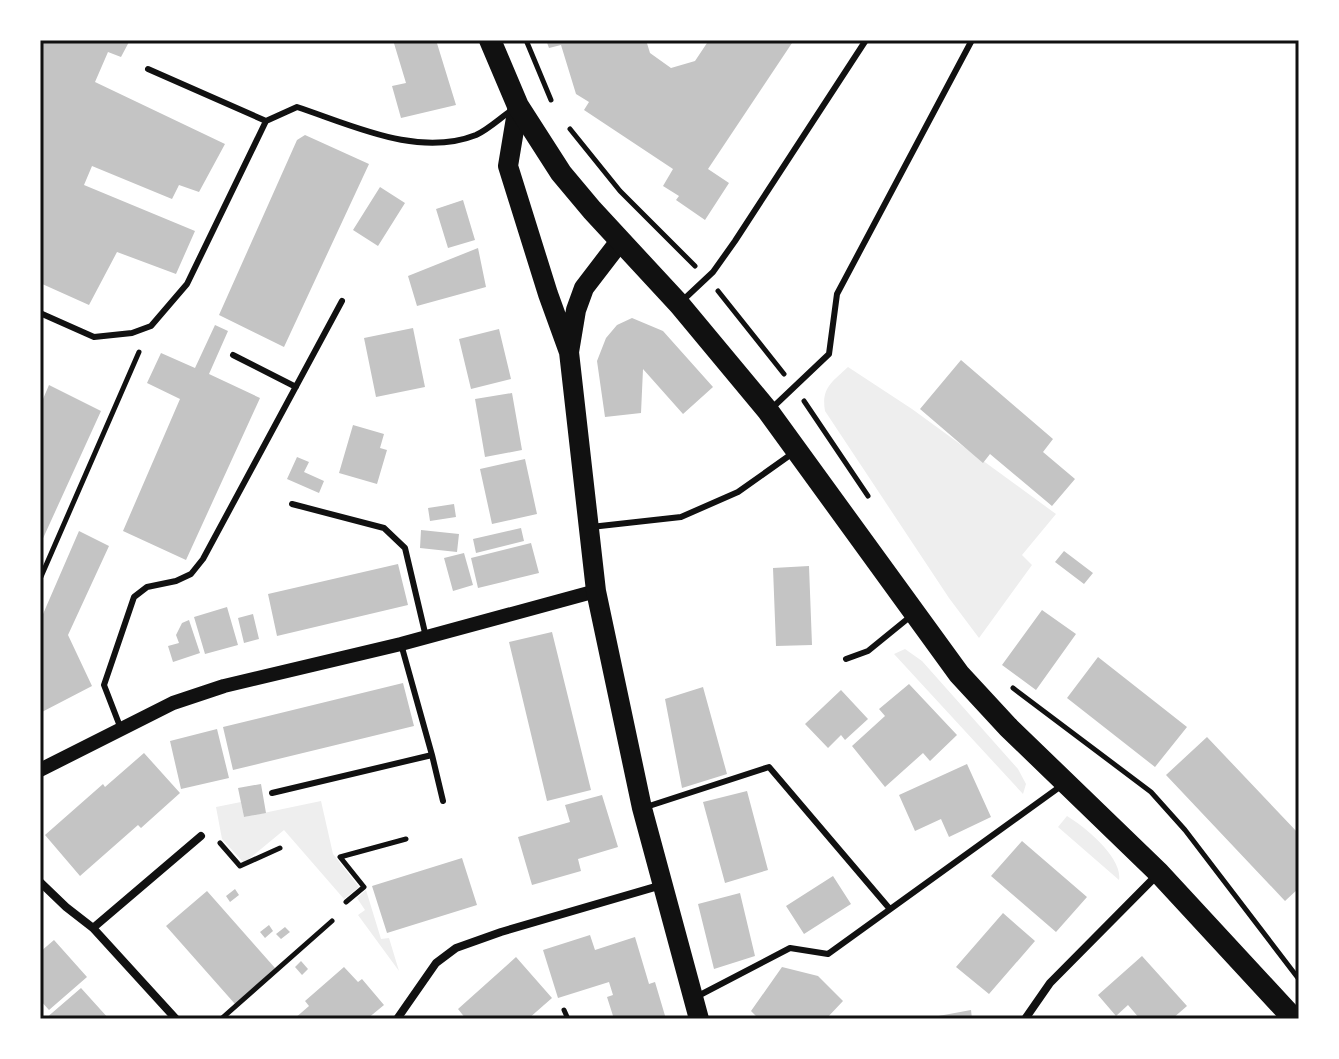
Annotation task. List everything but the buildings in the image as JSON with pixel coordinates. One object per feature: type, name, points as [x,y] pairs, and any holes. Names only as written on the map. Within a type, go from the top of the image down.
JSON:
[{"type":"highway","points":[[490,40],[518,106],[561,173],[679,304],[768,411],[914,614],[980,698],[1159,873],[1295,1014]]},
{"type":"main road","points":[[518,106],[508,166],[569,352],[596,591],[642,808],[699,1019]]},
{"type":"main road","points":[[569,352],[576,310],[584,288],[620,241]]},
{"type":"street","points":[[40,770],[173,703],[224,686],[401,644],[596,591]]},
{"type":"street","points":[[93,928],[201,836]]},
{"type":"street","points":[[1025,1019],[1050,983],[1159,873]]},
{"type":"street","points":[[40,882],[93,928],[176,1019]]},
{"type":"street","points":[[397,1019],[436,963],[456,948],[663,885]]},
{"type":"lane","points":[[679,304],[713,272],[735,241],[866,40]]},
{"type":"lane","points":[[768,411],[829,354],[837,294],[972,40]]},
{"type":"lane","points":[[148,69],[266,121]]},
{"type":"lane","points":[[40,313],[94,337],[132,333],[151,326],[187,284],[266,121],[297,107],[389,137],[439,144],[474,136],[518,106]]},
{"type":"lane","points":[[121,729],[104,685],[134,597],[147,587],[191,574],[203,559],[342,301]]},
{"type":"lane","points":[[233,355],[296,387]]},
{"type":"lane","points":[[589,527],[681,517],[738,492],[796,451]]},
{"type":"lane","points":[[292,504],[384,528],[405,548],[426,637]]},
{"type":"lane","points":[[846,659],[868,651],[914,614]]},
{"type":"lane","points":[[401,644],[443,801]]},
{"type":"lane","points":[[272,793],[432,755]]},
{"type":"lane","points":[[642,808],[769,767],[889,908]]},
{"type":"lane","points":[[695,997],[790,948],[828,954],[1065,782]]},
{"type":"path","points":[[526,40],[554,105]]},
{"type":"path","points":[[566,124],[620,191],[687,257]]},
{"type":"path","points":[[719,292],[780,368]]},
{"type":"path","points":[[40,579],[151,326]]},
{"type":"path","points":[[810,410],[869,497]]},
{"type":"path","points":[[1005,681],[1151,792],[1185,830],[1299,978]]},
{"type":"path","points":[[346,902],[364,887],[340,857],[406,839]]},
{"type":"path","points":[[219,842],[240,866],[280,848]]},
{"type":"path","points":[[221,1019],[332,921]]},
{"type":"path","points":[[564,1010],[568,1019]]},
{"type":"shaded area","points":[[848,367],[912,409],[1056,514],[1022,555],[1032,565],[979,638],[825,411],[826,391]]},
{"type":"shaded area","points":[[905,649],[922,661],[1018,769],[1026,784],[1023,794],[894,654]]},
{"type":"shaded area","points":[[321,801],[333,854],[359,887],[344,899],[284,830],[244,863],[222,839],[216,807],[241,802],[244,817]]},
{"type":"shaded area","points":[[1067,816],[1109,853],[1119,871],[1119,880],[1058,827]]},
{"type":"shaded area","points":[[366,890],[381,939],[389,938],[399,971],[358,915],[365,910],[357,898]]}]
